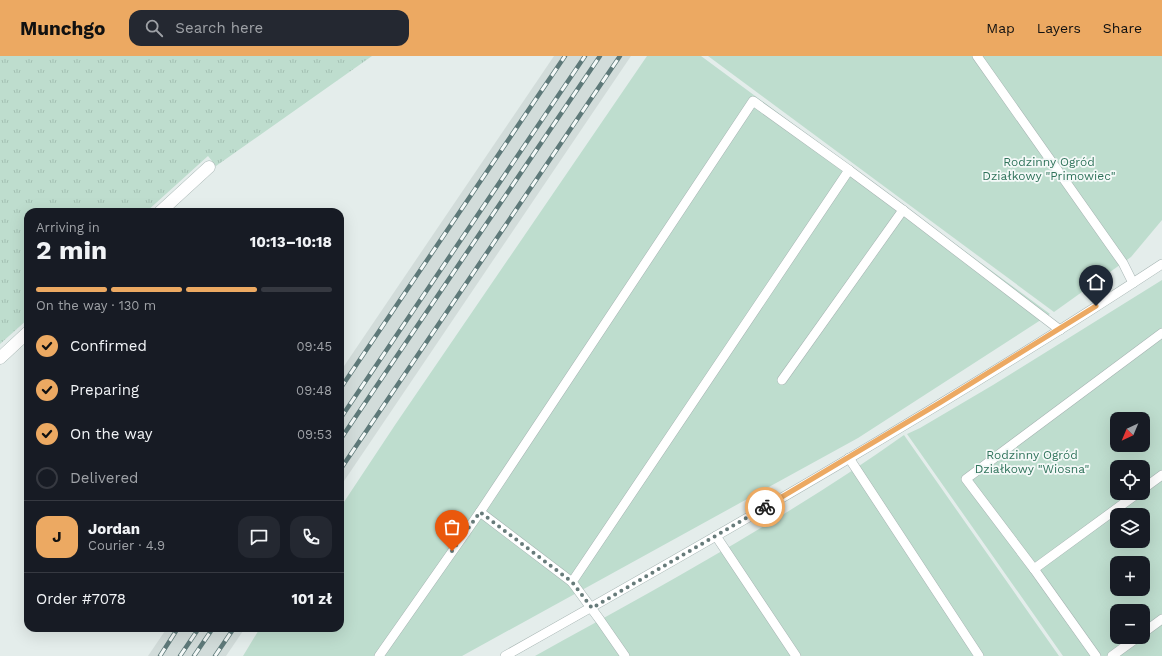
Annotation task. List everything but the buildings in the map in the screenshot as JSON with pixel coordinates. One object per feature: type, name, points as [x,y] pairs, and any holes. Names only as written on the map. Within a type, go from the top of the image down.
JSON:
[{"type":"street","points":[[164,208],[209,167]]},
{"type":"street","points":[[0,358],[24,336]]},
{"type":"lane","points":[[977,56],[1123,263],[1133,283]]},
{"type":"lane","points":[[379,656],[480,512],[753,102],[903,210],[1060,330]]},
{"type":"lane","points":[[572,582],[849,170]]},
{"type":"lane","points":[[782,380],[903,210]]},
{"type":"lane","points":[[505,656],[592,608],[849,458],[1060,330],[1162,264]]},
{"type":"lane","points":[[1096,656],[1034,569],[966,479],[1162,333]]},
{"type":"lane","points":[[849,458],[855,470],[979,656]]},
{"type":"lane","points":[[1150,484],[1162,476]]},
{"type":"lane","points":[[1034,569],[1128,500]]},
{"type":"lane","points":[[480,512],[572,582],[625,656]]},
{"type":"lane","points":[[716,536],[796,656]]},
{"type":"lane","points":[[1150,628],[1162,619]]},
{"type":"lane","points":[[1112,656],[1128,644]]},
{"type":"shaded area","points":[[554,56],[631,56],[344,481],[344,366]]},
{"type":"shaded area","points":[[164,632],[242,632],[226,656],[148,656]]},
{"type":"green space","points":[[0,56],[372,56],[216,166],[208,156],[150,208],[24,208],[24,323],[0,344]]},
{"type":"green space","points":[[647,56],[701,56],[1050,314],[858,438],[462,656],[243,656],[258,632],[344,632],[344,502]]},
{"type":"green space","name":"Rodzinny Ogród Działkowy \"Primowiec\"","points":[[708,56],[1162,56],[1162,220],[1131,257],[1054,312]]},
{"type":"green space","name":"Rodzinny Ogród Działkowy \"Wiosna\"","points":[[1162,280],[1162,656],[1063,656],[907,434],[920,428],[993,385]]},
{"type":"green space","points":[[904,435],[1059,656],[535,656],[676,578],[769,523],[815,495]]},
{"type":"railway","points":[[344,383],[565,56]]},
{"type":"railway","points":[[344,413],[585,56]]},
{"type":"railway","points":[[344,434],[600,56]]},
{"type":"railway","points":[[344,464],[620,56]]},
{"type":"railway","points":[[160,656],[175,632]]},
{"type":"railway","points":[[180,656],[196,632]]},
{"type":"railway","points":[[194,656],[210,632]]},
{"type":"railway","points":[[215,656],[231,632]]},
{"type":"way so far","points":[[452,551],[480,512],[572,582],[592,608],[765,507]]},
{"type":"route","points":[[765,507],[849,458],[1060,330],[1096,306]]}]
